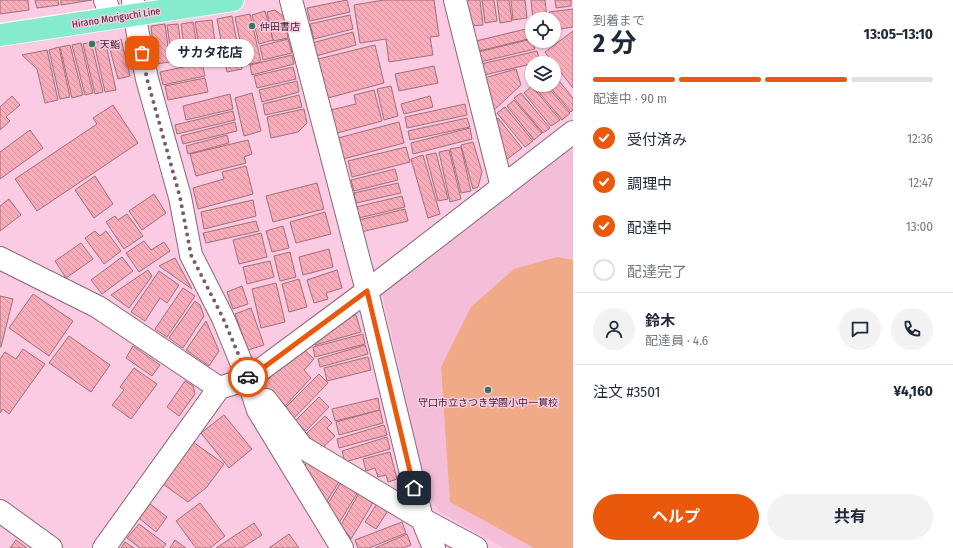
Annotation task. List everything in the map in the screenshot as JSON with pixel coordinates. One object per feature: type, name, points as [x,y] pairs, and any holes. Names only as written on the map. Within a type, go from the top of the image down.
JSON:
[{"type":"main road","name":"Hirano Moriguchi Line","points":[[0,35],[108,9],[233,0]]},
{"type":"street","points":[[291,0],[367,291],[422,519],[434,548]]},
{"type":"street","points":[[455,0],[502,187]]},
{"type":"street","points":[[133,7],[147,79],[180,197],[191,255],[223,318],[248,379],[258,410],[342,548]]},
{"type":"street","points":[[104,548],[219,388],[248,379],[367,291],[573,132]]},
{"type":"street","points":[[0,258],[98,307],[219,388]]},
{"type":"street","points":[[248,379],[302,447],[422,519],[476,548]]},
{"type":"street","points":[[0,511],[51,548]]},
{"type":"shaded area","name":"守口市立さつき学園小中一貫校","points":[[573,146],[573,548],[505,548],[438,511],[426,488],[382,293]]},
{"type":"shaded area","points":[[557,257],[573,260],[573,548],[534,548],[450,502],[441,367],[471,307],[514,269]]},
{"type":"building","points":[[0,0],[28,0],[29,10],[0,14]]},
{"type":"building","points":[[35,0],[58,0],[59,5],[37,8]]},
{"type":"building","points":[[61,0],[92,0],[61,5]]},
{"type":"building","points":[[347,0],[350,12],[310,21],[307,8]]},
{"type":"building","points":[[384,0],[434,0],[439,36],[430,37],[433,55],[389,62],[386,39],[360,43],[354,5]]},
{"type":"building","points":[[466,0],[480,0],[483,25],[470,26]]},
{"type":"building","points":[[482,0],[494,0],[497,21],[485,23]]},
{"type":"building","points":[[497,0],[509,0],[512,21],[500,23]]},
{"type":"building","points":[[511,0],[525,0],[526,12],[525,12],[525,18],[513,20]]},
{"type":"building","points":[[531,0],[545,0],[546,12],[532,12]]},
{"type":"building","points":[[555,0],[571,0],[571,6],[556,8]]},
{"type":"building","points":[[573,9],[573,27],[561,29],[561,12],[549,12]]},
{"type":"building","points":[[275,10],[284,17],[288,38],[273,41],[267,12]]},
{"type":"building","points":[[265,11],[273,40],[259,44],[252,15]]},
{"type":"building","points":[[250,14],[261,62],[245,65],[235,17]]},
{"type":"building","points":[[350,15],[353,29],[314,39],[310,24]]},
{"type":"building","points":[[232,16],[242,69],[227,72],[217,19]]},
{"type":"building","points":[[212,20],[217,56],[201,58],[195,22]]},
{"type":"building","points":[[193,22],[199,58],[186,60],[181,24]]},
{"type":"building","points":[[165,24],[170,62],[155,64],[151,26]]},
{"type":"building","points":[[178,24],[183,60],[172,62],[167,25]]},
{"type":"building","points":[[525,29],[525,40],[479,51],[476,41]]},
{"type":"building","points":[[573,31],[573,88],[561,73],[561,56],[548,56],[545,52],[550,48],[561,48],[561,40]]},
{"type":"building","points":[[353,32],[356,45],[316,56],[312,43]]},
{"type":"building","points":[[121,39],[130,76],[118,79],[108,42]]},
{"type":"building","points":[[288,39],[292,53],[263,60],[260,46]]},
{"type":"building","points":[[105,40],[116,90],[105,92],[94,43]]},
{"type":"building","points":[[525,41],[525,48],[535,49],[480,62],[478,52]]},
{"type":"building","points":[[91,42],[103,92],[95,94],[83,44]]},
{"type":"building","points":[[81,43],[93,93],[85,95],[72,45]]},
{"type":"building","points":[[70,45],[83,95],[72,98],[60,47]]},
{"type":"building","points":[[375,45],[384,83],[328,98],[318,59]]},
{"type":"building","points":[[59,47],[70,97],[60,99],[49,50]]},
{"type":"building","points":[[47,50],[58,100],[45,103],[37,69],[22,55]]},
{"type":"building","points":[[537,51],[538,56],[525,56],[525,65],[484,75],[481,64]]},
{"type":"building","points":[[292,55],[294,64],[252,75],[250,65]]},
{"type":"building","points":[[202,63],[205,76],[163,85],[160,72]]},
{"type":"building","points":[[434,66],[438,83],[399,91],[395,74]]},
{"type":"building","points":[[293,67],[296,79],[257,88],[254,76]]},
{"type":"building","points":[[516,69],[521,85],[493,111],[484,78]]},
{"type":"building","points":[[205,78],[208,92],[168,100],[165,86]]},
{"type":"building","points":[[297,81],[299,92],[262,102],[259,90]]},
{"type":"building","points":[[561,83],[573,98],[573,110],[571,112],[554,92],[561,92]]},
{"type":"building","points":[[391,86],[398,116],[384,120],[377,89]]},
{"type":"building","points":[[374,90],[382,121],[337,133],[331,110],[356,104],[354,95]]},
{"type":"building","points":[[537,92],[560,120],[551,126],[524,93]]},
{"type":"building","points":[[539,92],[552,92],[570,113],[562,120]]},
{"type":"building","points":[[252,93],[261,131],[244,136],[235,98]]},
{"type":"building","points":[[521,93],[550,128],[543,133],[514,98]]},
{"type":"building","points":[[230,94],[233,109],[186,120],[183,106]]},
{"type":"building","points":[[299,95],[302,107],[265,115],[263,104]]},
{"type":"building","points":[[12,96],[20,105],[6,117],[10,121],[0,130],[0,107]]},
{"type":"building","points":[[430,96],[433,107],[404,114],[401,104]]},
{"type":"building","points":[[514,100],[542,133],[534,140],[507,106]]},
{"type":"building","points":[[465,104],[467,115],[407,128],[405,117]]},
{"type":"building","points":[[113,105],[138,143],[37,211],[15,179],[97,124],[93,118]]},
{"type":"building","points":[[505,107],[533,141],[525,147],[497,113]]},
{"type":"building","points":[[304,109],[307,123],[298,132],[271,138],[267,117]]},
{"type":"building","points":[[233,111],[235,120],[177,134],[175,125]]},
{"type":"building","points":[[467,118],[470,127],[410,140],[408,131]]},
{"type":"building","points":[[498,118],[522,148],[506,160],[493,123]]},
{"type":"building","points":[[235,122],[237,131],[183,144],[181,136]]},
{"type":"building","points":[[399,122],[404,143],[343,159],[338,138]]},
{"type":"building","points":[[470,128],[472,139],[413,154],[411,143]]},
{"type":"building","points":[[30,130],[43,148],[0,179],[0,152]]},
{"type":"building","points":[[227,135],[229,143],[188,154],[186,146]]},
{"type":"building","points":[[248,140],[252,154],[244,157],[246,163],[196,176],[190,154]]},
{"type":"building","points":[[473,142],[482,172],[478,187],[473,189],[461,145]]},
{"type":"building","points":[[406,147],[410,162],[352,177],[348,161]]},
{"type":"building","points":[[461,147],[471,191],[461,193],[450,149]]},
{"type":"building","points":[[449,150],[461,199],[450,202],[439,152]]},
{"type":"building","points":[[436,153],[448,199],[438,201],[426,155]]},
{"type":"building","points":[[423,155],[440,214],[428,218],[411,159]]},
{"type":"building","points":[[246,166],[253,194],[198,209],[193,188],[224,179],[222,172]]},
{"type":"building","points":[[395,169],[398,180],[354,191],[351,180]]},
{"type":"building","points":[[95,176],[113,204],[94,218],[75,190]]},
{"type":"building","points":[[317,183],[324,209],[273,222],[266,196]]},
{"type":"building","points":[[398,183],[401,193],[356,203],[354,193]]},
{"type":"building","points":[[154,194],[166,213],[142,230],[129,211]]},
{"type":"building","points":[[402,196],[405,207],[359,218],[356,207]]},
{"type":"building","points":[[9,199],[21,215],[0,231],[0,206]]},
{"type":"building","points":[[253,200],[256,216],[204,229],[201,212]]},
{"type":"building","points":[[405,209],[408,221],[361,232],[359,220]]},
{"type":"building","points":[[325,212],[331,234],[296,243],[290,222]]},
{"type":"building","points":[[127,214],[143,236],[124,249],[106,222],[115,216],[118,220]]},
{"type":"building","points":[[256,221],[259,231],[206,243],[203,233]]},
{"type":"building","points":[[283,226],[289,248],[272,252],[266,231]]},
{"type":"building","points":[[95,231],[100,236],[106,231],[121,251],[104,264],[85,238]]},
{"type":"building","points":[[261,233],[267,257],[239,264],[233,240]]},
{"type":"building","points":[[144,241],[151,250],[164,242],[170,251],[139,272],[126,253]]},
{"type":"building","points":[[81,243],[93,259],[66,278],[55,261]]},
{"type":"building","points":[[329,249],[333,267],[303,275],[299,257]]},
{"type":"building","points":[[290,252],[296,277],[280,281],[274,256]]},
{"type":"building","points":[[122,257],[133,271],[102,294],[91,280]]},
{"type":"building","points":[[175,258],[192,289],[159,266]]},
{"type":"building","points":[[270,261],[274,277],[247,284],[243,267]]},
{"type":"building","points":[[148,270],[152,276],[129,308],[111,295]]},
{"type":"building","points":[[337,270],[342,288],[326,293],[328,299],[314,303],[307,280]]},
{"type":"building","points":[[159,271],[179,285],[167,303],[160,298],[145,321],[131,312]]},
{"type":"building","points":[[299,279],[307,307],[289,312],[282,284]]},
{"type":"building","points":[[276,283],[285,322],[261,328],[252,289]]},
{"type":"building","points":[[242,286],[248,304],[233,309],[227,292]]},
{"type":"building","points":[[183,288],[195,296],[167,337],[155,329]]},
{"type":"building","points":[[33,294],[73,321],[49,356],[9,328]]},
{"type":"building","points":[[0,296],[13,299],[1,347],[0,347]]},
{"type":"building","points":[[195,301],[200,305],[204,316],[183,348],[169,338]]},
{"type":"building","points":[[251,308],[264,345],[248,350],[235,314]]},
{"type":"building","points":[[356,315],[361,332],[315,345],[313,336],[329,322]]},
{"type":"building","points":[[206,321],[219,351],[209,366],[186,350]]},
{"type":"building","points":[[363,334],[365,344],[315,357],[313,347]]},
{"type":"building","points":[[69,336],[110,365],[91,392],[49,363]]},
{"type":"building","points":[[365,345],[368,354],[320,367],[318,359]]},
{"type":"building","points":[[133,346],[160,365],[152,376],[126,358]]},
{"type":"building","points":[[300,346],[314,359],[304,370],[311,378],[283,408],[261,387]]},
{"type":"building","points":[[23,349],[45,364],[9,414],[3,409],[0,413],[0,359],[5,352],[16,359]]},
{"type":"building","points":[[368,357],[371,370],[327,381],[324,368]]},
{"type":"building","points":[[134,368],[157,384],[131,419],[112,405],[124,390],[120,387]]},
{"type":"building","points":[[319,374],[328,383],[293,419],[284,409]]},
{"type":"building","points":[[185,381],[193,386],[195,394],[179,416],[167,407]]},
{"type":"building","points":[[319,397],[329,407],[306,431],[295,421]]},
{"type":"building","points":[[378,398],[380,410],[335,421],[332,409]]},
{"type":"building","points":[[380,410],[383,423],[339,435],[336,422]]},
{"type":"building","points":[[224,415],[252,449],[229,468],[201,433]]},
{"type":"building","points":[[325,416],[332,423],[327,428],[335,436],[321,449],[306,434]]},
{"type":"building","points":[[384,425],[387,435],[339,448],[337,439]]},
{"type":"building","points":[[387,437],[390,449],[345,462],[342,451]]},
{"type":"building","points":[[193,442],[224,464],[206,488],[188,502],[163,484]]},
{"type":"building","points":[[390,452],[397,479],[388,482],[386,475],[378,477],[375,468],[366,471],[363,459]]},
{"type":"building","points":[[308,461],[339,482],[325,504],[303,468]]},
{"type":"building","points":[[341,482],[358,492],[339,523],[327,505]]},
{"type":"building","points":[[359,493],[374,501],[351,539],[341,525]]},
{"type":"building","points":[[378,502],[389,509],[376,529],[365,522]]},
{"type":"building","points":[[200,503],[225,536],[210,548],[196,548],[176,521]]},
{"type":"building","points":[[150,504],[167,517],[156,532],[139,518]]},
{"type":"building","points":[[402,522],[406,533],[369,548],[358,548],[355,540]]},
{"type":"building","points":[[254,523],[262,535],[242,548],[216,548]]},
{"type":"building","points":[[139,524],[166,544],[163,548],[140,548],[127,538]]},
{"type":"building","points":[[289,534],[299,548],[269,548]]},
{"type":"building","points":[[407,534],[411,545],[403,548],[375,548]]},
{"type":"building","points":[[16,540],[27,548],[10,548]]},
{"type":"building","points":[[175,540],[186,548],[170,548]]},
{"type":"building","points":[[125,542],[134,548],[121,548]]},
{"type":"way so far","points":[[142,53],[147,79],[180,197],[191,255],[223,318],[248,377]]},
{"type":"place","name":"仲田書店","points":[[252,26]]},
{"type":"place","name":"天鮨","points":[[92,44]]},
{"type":"place","name":"サカタ花店","points":[[142,53]]},
{"type":"place","name":"守口市立さつき学園小中一貫校","points":[[488,390]]},
{"type":"route","points":[[248,377],[248,379],[367,291],[414,488]]}]
